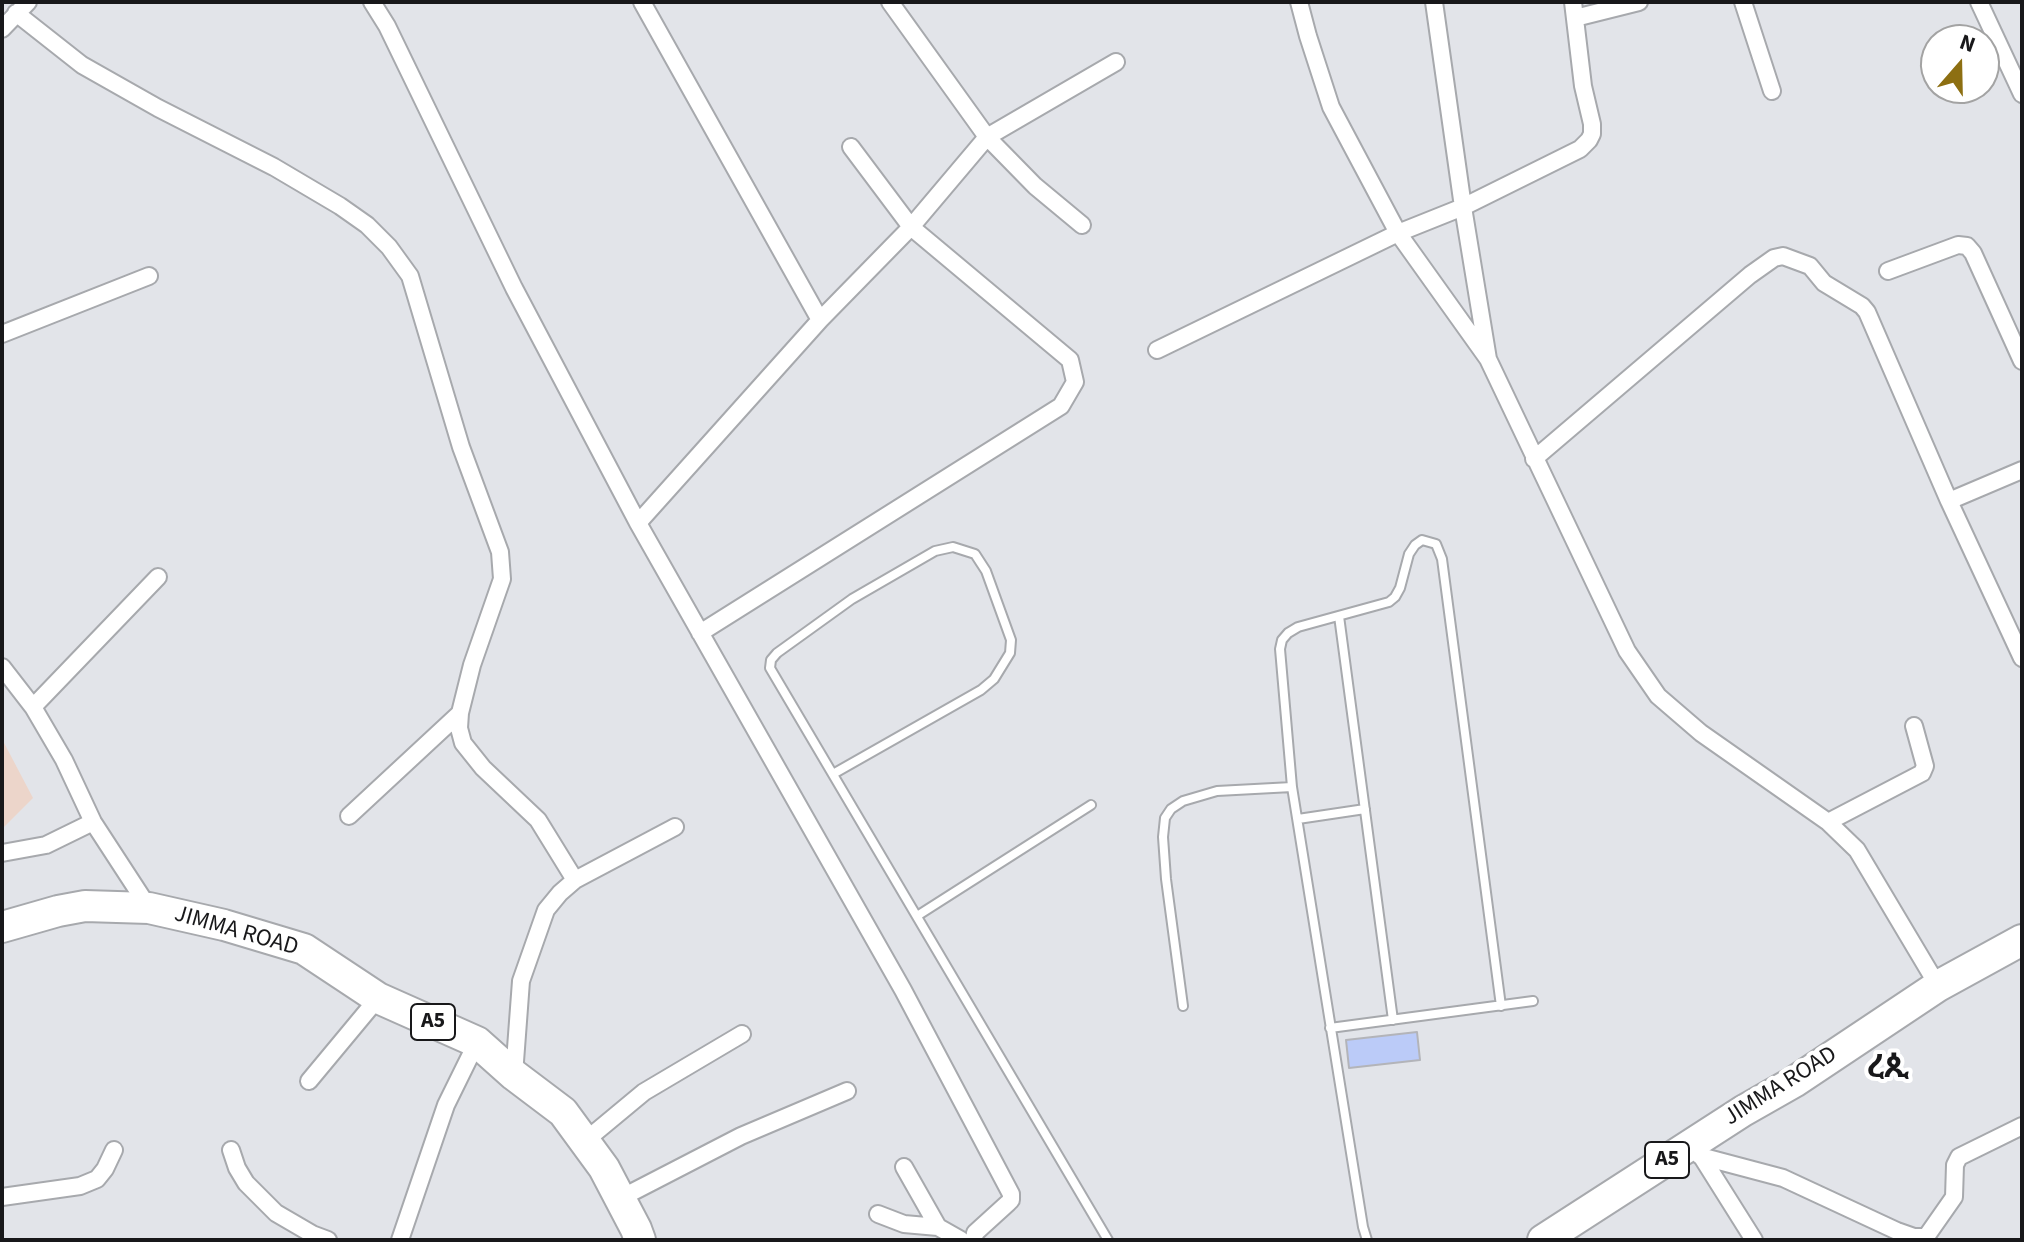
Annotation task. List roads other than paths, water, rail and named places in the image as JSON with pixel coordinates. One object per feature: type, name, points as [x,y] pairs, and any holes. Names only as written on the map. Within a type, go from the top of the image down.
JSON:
[{"type":"highway","name":"JIMMA ROAD","points":[[2,927],[85,906],[149,908],[224,925],[304,949],[378,998],[477,1042],[563,1112],[604,1168],[640,1240]]},
{"type":"highway","name":"JIMMA ROAD","points":[[1543,1240],[1696,1149],[1743,1111],[1794,1082],[1938,986],[2022,940]]},
{"type":"street","points":[[372,2],[387,26],[514,288],[638,523],[903,990],[1011,1194],[1011,1200],[975,1233],[974,1240]]},
{"type":"street","points":[[642,2],[820,320]]},
{"type":"street","points":[[1299,2],[1331,107],[1398,233],[1488,359],[1627,651],[1658,696],[1701,733],[1828,822],[1857,850],[1938,986]]},
{"type":"street","points":[[1434,2],[1488,359]]},
{"type":"street","points":[[1157,350],[1580,149],[1592,134],[1592,124],[1583,86],[1574,10],[1639,2]]},
{"type":"street","points":[[1743,2],[1772,91]]},
{"type":"street","points":[[1979,2],[2022,94]]},
{"type":"street","points":[[895,4],[987,137],[1035,186],[1082,225]]},
{"type":"street","points":[[2,29],[22,8],[82,65],[274,167],[340,206],[367,225],[389,247],[410,276],[461,447],[500,552],[502,579],[472,665],[460,713],[459,728],[463,743],[483,768],[538,820],[575,880]]},
{"type":"street","points":[[638,523],[820,320],[911,227],[987,137],[1116,62]]},
{"type":"street","points":[[700,633],[1061,406],[1075,382],[1070,360],[911,227],[851,147]]},
{"type":"street","points":[[1888,271],[1958,245],[1967,246],[2022,361]]},
{"type":"street","points":[[1534,459],[1774,258],[1783,256],[1810,266],[1824,283],[1867,312],[1949,501],[2022,658]]},
{"type":"street","points":[[2,334],[149,276]]},
{"type":"street","points":[[1949,501],[2022,470]]},
{"type":"street","points":[[33,707],[158,577]]},
{"type":"street","points":[[2,667],[33,707],[64,760],[93,822],[149,908]]},
{"type":"street","points":[[349,816],[460,713]]},
{"type":"street","points":[[1828,822],[1922,773],[1925,766],[1914,726]]},
{"type":"street","points":[[2,853],[46,845],[93,822]]},
{"type":"street","points":[[514,1075],[521,981],[546,910],[575,880],[675,827]]},
{"type":"street","points":[[309,1081],[378,998]]},
{"type":"street","points":[[585,1141],[644,1092],[742,1034]]},
{"type":"street","points":[[400,1240],[446,1105],[477,1042]]},
{"type":"street","points":[[619,1199],[741,1136],[847,1091]]},
{"type":"street","points":[[1696,1149],[1783,1178],[1897,1231],[1914,1237],[1926,1237],[1954,1197],[1955,1165],[1959,1157],[2022,1126]]},
{"type":"street","points":[[1696,1149],[1754,1240]]},
{"type":"street","points":[[2,1197],[80,1186],[97,1179],[114,1150]]},
{"type":"street","points":[[231,1150],[246,1183],[276,1213],[328,1240]]},
{"type":"street","points":[[904,1167],[938,1227]]},
{"type":"street","points":[[878,1214],[904,1224],[938,1227],[961,1240]]},
{"type":"lane","points":[[1367,1240],[1292,787],[1280,649],[1282,640],[1298,627],[1389,602],[1400,588],[1409,554],[1422,540],[1436,544],[1442,559],[1501,1006]]},
{"type":"lane","points":[[833,774],[981,690],[994,679],[1010,653],[1011,640],[986,571],[975,554],[953,547],[935,551],[852,599],[777,653],[771,660],[770,668],[1108,1240]]},
{"type":"lane","points":[[1339,616],[1393,1020]]},
{"type":"lane","points":[[1183,1006],[1166,879],[1165,818],[1171,809],[1183,801],[1217,791],[1292,787]]},
{"type":"lane","points":[[917,916],[1091,805]]},
{"type":"lane","points":[[1298,819],[1365,809]]},
{"type":"lane","points":[[1330,1028],[1533,1001]]},
{"type":"district","name":"ረጲ","points":[[1888,1070]]}]
